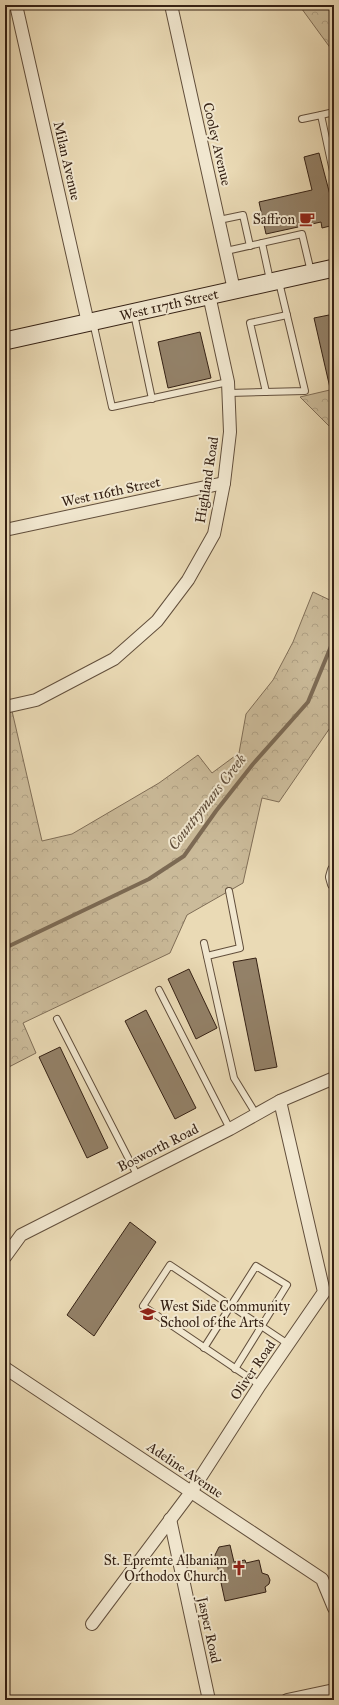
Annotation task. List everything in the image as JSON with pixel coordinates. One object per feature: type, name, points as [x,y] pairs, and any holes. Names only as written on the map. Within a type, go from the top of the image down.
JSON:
[{"type":"main road","name":"West 117th Street","points":[[5,341],[334,268]]},
{"type":"street","name":"Milan Avenue","points":[[16,5],[90,323]]},
{"type":"street","name":"Cooley Avenue","points":[[171,5],[234,290]]},
{"type":"street","name":"Highland Road","points":[[5,707],[36,700],[114,659],[157,621],[188,580],[214,534],[224,483],[230,432],[228,388],[209,295]]},
{"type":"street","name":"West 116th Street","points":[[5,530],[224,483]]},
{"type":"street","points":[[334,870],[332,877],[334,884]]},
{"type":"street","name":"Bosworth Road","points":[[5,1257],[21,1235],[230,1129],[256,1114],[334,1078]]},
{"type":"street","name":"Oliver Road","points":[[92,1624],[191,1492],[260,1385],[324,1292],[280,1102]]},
{"type":"street","name":"Adeline Avenue","points":[[5,1368],[322,1579],[334,1608]]},
{"type":"street","name":"Jasper Road","points":[[170,1519],[210,1700]]},
{"type":"street","points":[[287,1700],[334,1690]]},
{"type":"lane","points":[[302,119],[334,112]]},
{"type":"lane","points":[[320,115],[334,176]]},
{"type":"lane","points":[[219,220],[243,215],[250,246]]},
{"type":"lane","points":[[226,251],[302,234],[311,273]]},
{"type":"lane","points":[[90,323],[112,407],[152,399],[228,388],[266,392],[304,391],[287,315],[262,243]]},
{"type":"lane","points":[[133,313],[152,399]]},
{"type":"lane","points":[[266,392],[250,323],[287,315]]},
{"type":"lane","points":[[207,956],[240,948],[229,891]]},
{"type":"lane","points":[[204,943],[234,1078],[256,1114]]},
{"type":"lane","points":[[159,990],[230,1129]]},
{"type":"lane","points":[[57,1019],[137,1175]]},
{"type":"lane","points":[[260,1385],[142,1306],[170,1265],[288,1344]]},
{"type":"lane","points":[[204,1348],[256,1266],[287,1285],[235,1369]]},
{"type":"green space","points":[[299,5],[334,5],[334,53]]},
{"type":"green space","points":[[334,389],[334,431],[300,397]]},
{"type":"green space","points":[[313,592],[334,602],[334,722],[279,802],[262,798],[243,883],[187,915],[170,953],[23,1023],[36,1053],[5,1069],[5,713],[12,711],[42,841],[72,834],[159,783],[198,755],[212,773],[239,753],[246,714],[273,680],[293,642]]},
{"type":"building","points":[[319,153],[334,210],[334,225],[322,228],[321,222],[266,234],[259,202],[312,190],[304,157]]},
{"type":"building","points":[[334,314],[334,387],[330,388],[314,318]]},
{"type":"building","points":[[200,332],[211,378],[168,388],[158,342]]},
{"type":"building","points":[[256,958],[277,1067],[255,1071],[233,962]]},
{"type":"building","points":[[189,969],[217,1028],[196,1039],[168,979]]},
{"type":"building","points":[[146,1010],[196,1108],[175,1119],[125,1021]]},
{"type":"building","points":[[60,1047],[108,1148],[87,1158],[39,1057]]},
{"type":"building","points":[[130,1222],[156,1242],[94,1336],[67,1315]]},
{"type":"building","name":"St. Epremte Albanian Orthodox Church","points":[[230,1545],[234,1562],[245,1560],[246,1563],[259,1560],[262,1573],[268,1575],[270,1580],[269,1584],[265,1587],[266,1592],[225,1601],[215,1555],[219,1547]]},
{"type":"waterway","name":"Countrymans Creek","points":[[5,948],[149,879],[184,856],[216,811],[253,764],[308,702],[334,639]]},
{"type":"place","name":"Saffron","points":[[307,219]]},
{"type":"place","name":"West Side Community School of the Arts","points":[[148,1314]]},
{"type":"place","name":"St. Epremte Albanian Orthodox Church","points":[[239,1568]]}]
